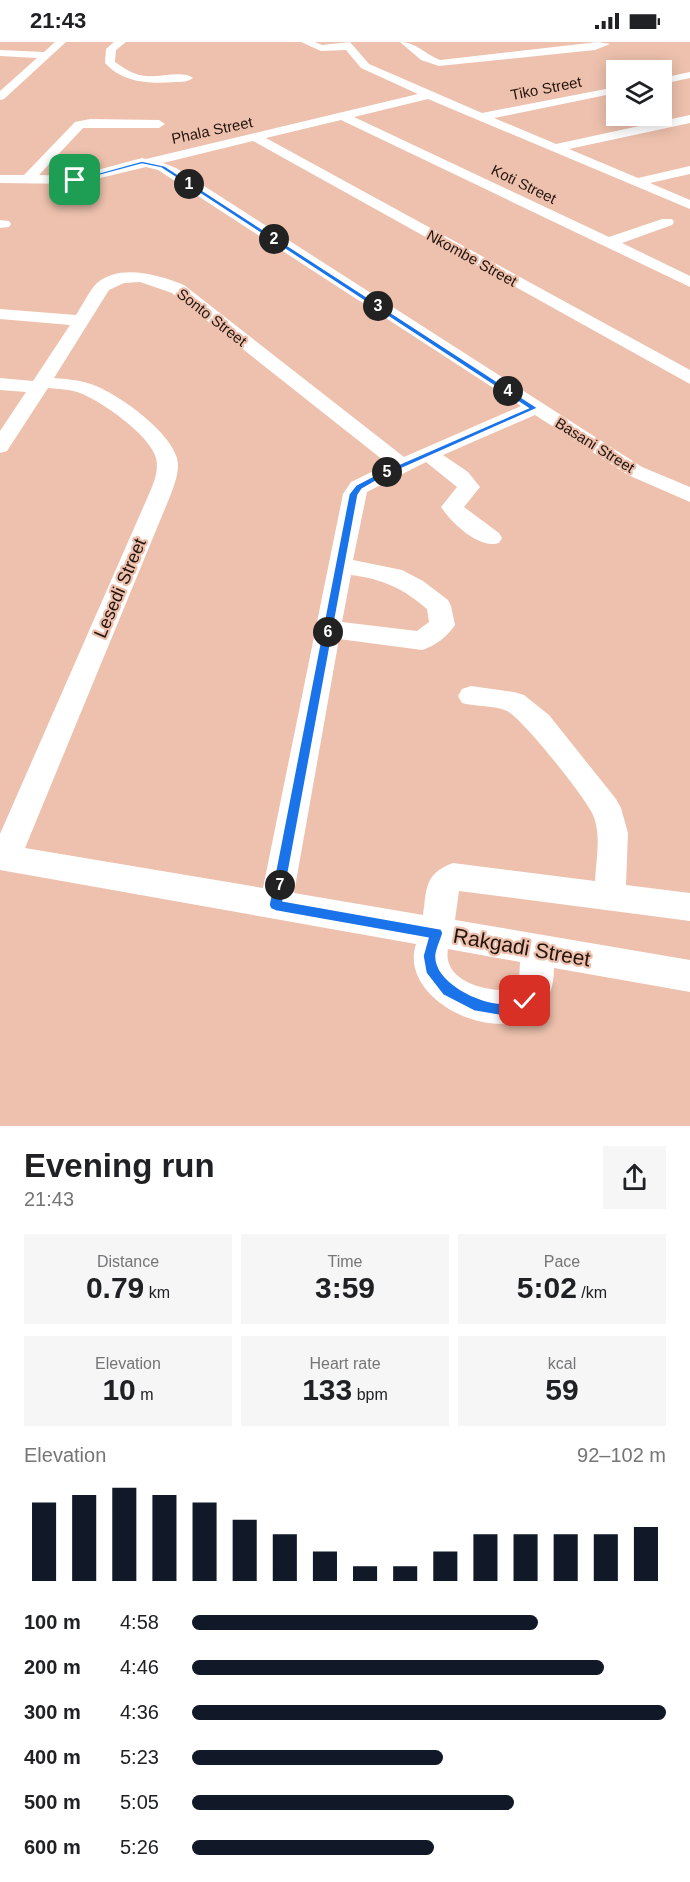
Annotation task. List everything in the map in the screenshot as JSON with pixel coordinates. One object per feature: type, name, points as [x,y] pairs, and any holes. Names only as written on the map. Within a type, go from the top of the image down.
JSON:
[{"type":"street","points":[[0,97],[61,42]]},
{"type":"street","points":[[121,42],[111,48],[110,63],[122,74],[144,80],[187,78]]},
{"type":"street","points":[[306,42],[321,48],[346,43],[365,66],[690,205]]},
{"type":"street","points":[[405,42],[425,58],[434,62],[446,63],[595,47],[605,44],[603,42]]},
{"type":"street","points":[[0,53],[45,56]]},
{"type":"street","points":[[672,79],[690,75]]},
{"type":"street","points":[[398,81],[421,79]]},
{"type":"street","name":"Tiko Street","points":[[481,117],[606,92]]},
{"type":"street","name":"Phala Street","points":[[0,179],[71,181],[142,162],[430,95]]},
{"type":"street","name":"Koti Street","points":[[343,116],[690,282]]},
{"type":"street","points":[[556,148],[690,119]]},
{"type":"street","points":[[27,180],[79,125],[159,124]]},
{"type":"street","name":"Nkombe Street","points":[[255,137],[690,378]]},
{"type":"street","points":[[171,171],[184,153]]},
{"type":"street","name":"Basani Street","points":[[142,162],[171,171],[534,408],[635,471],[690,495]]},
{"type":"street","points":[[638,182],[690,170]]},
{"type":"street","points":[[608,243],[668,222]]},
{"type":"street","points":[[669,272],[690,264]]},
{"type":"street","name":"Sonto Street","points":[[0,447],[103,287],[109,282],[132,277],[164,282],[178,289],[402,465]]},
{"type":"street","points":[[0,315],[81,321]]},
{"type":"street","name":"Lesedi Street","points":[[0,384],[86,388],[112,402],[132,417],[164,450],[168,459],[167,472],[152,513],[3,857]]},
{"type":"street","points":[[276,905],[354,494],[366,482],[534,408]]},
{"type":"street","points":[[428,454],[460,477],[469,487],[452,507],[458,515],[491,538]]},
{"type":"street","points":[[328,629],[422,641],[442,625],[440,606],[409,580],[385,572],[340,566]]},
{"type":"street","points":[[471,696],[514,702],[539,722],[606,808],[613,833],[610,897]]},
{"type":"street","name":"Rakgadi Street","points":[[3,857],[690,976]]},
{"type":"street","points":[[537,950],[535,986],[525,1001],[503,1010],[474,1004],[448,990],[433,973],[429,956],[436,933],[444,884],[453,877],[690,907]]},
{"type":"route","points":[[75,180],[142,162],[163,167],[534,408],[382,474],[366,482],[354,494],[276,905],[436,933],[429,956],[433,973],[448,990],[474,1004],[503,1010],[525,1001]]}]
